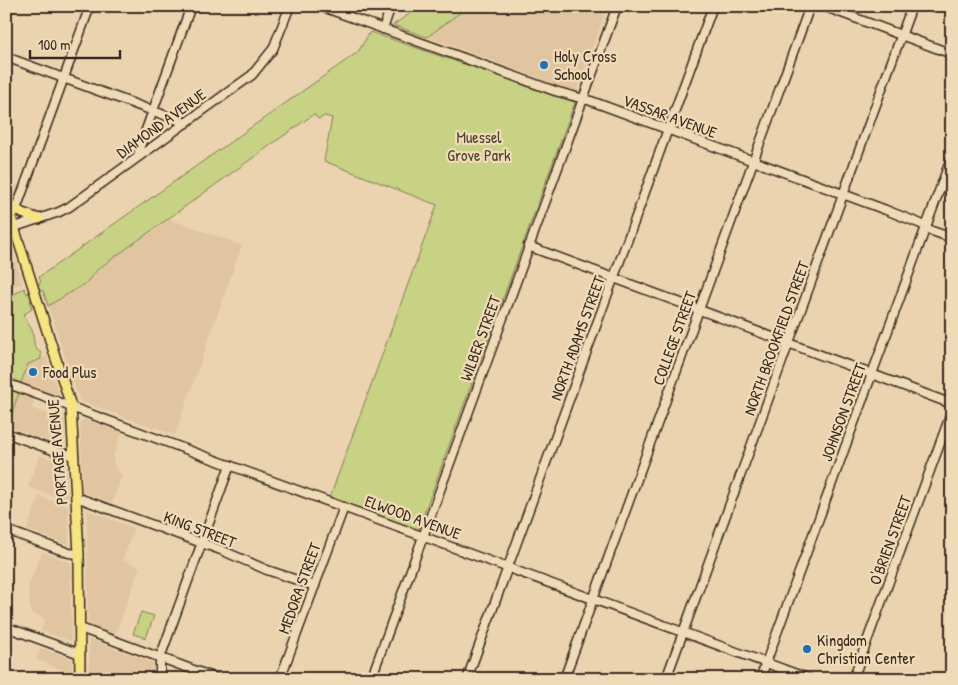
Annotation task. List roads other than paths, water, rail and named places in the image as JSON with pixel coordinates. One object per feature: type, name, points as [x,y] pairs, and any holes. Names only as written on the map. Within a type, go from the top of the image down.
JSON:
[{"type":"main road","name":"PORTAGE AVENUE","points":[[6,202],[14,212],[10,229],[31,281],[71,406],[78,554],[80,679]]},
{"type":"main road","points":[[14,212],[38,219]]},
{"type":"street","points":[[14,212],[90,6]]},
{"type":"street","points":[[138,156],[191,6]]},
{"type":"street","name":"DIAMOND AVENUE","points":[[10,229],[69,207],[247,78],[259,67],[273,49],[290,6]]},
{"type":"street","name":"VASSAR AVENUE","points":[[320,6],[547,89],[582,99],[668,130],[926,226],[932,231],[952,238]]},
{"type":"street","points":[[383,29],[391,6]]},
{"type":"street","name":"WILBER STREET","points":[[371,679],[617,6]]},
{"type":"street","name":"NORTH ADAMS STREET","points":[[467,679],[713,6]]},
{"type":"street","name":"COLLEGE STREET","points":[[564,679],[810,6]]},
{"type":"street","points":[[823,6],[952,54]]},
{"type":"street","name":"NORTH BROOKFIELD STREET","points":[[666,679],[912,6]]},
{"type":"street","points":[[6,57],[186,123]]},
{"type":"street","name":"JOHNSON STREET","points":[[760,679],[952,156]]},
{"type":"street","points":[[528,246],[952,404]]},
{"type":"street","name":"ELWOOD AVENUE","points":[[6,383],[810,679]]},
{"type":"street","name":"O'BRIEN STREET","points":[[854,679],[952,411]]},
{"type":"street","points":[[6,432],[58,452],[74,456]]},
{"type":"street","points":[[160,679],[160,658],[230,465]]},
{"type":"street","name":"KING STREET","points":[[76,497],[267,570],[315,586]]},
{"type":"street","name":"MEDORA STREET","points":[[280,679],[344,506]]},
{"type":"street","points":[[6,530],[69,553],[78,554]]},
{"type":"street","points":[[6,627],[80,654]]},
{"type":"street","points":[[80,628],[218,679]]},
{"type":"place","name":"Holy Cross School","points":[[544,65]]},
{"type":"place","name":"Food Plus","points":[[33,372]]},
{"type":"place","name":"Kingdom Christian Center","points":[[807,649]]},
{"type":"park label","name":"Muessel Grove Park","points":[[479,146]]}]
